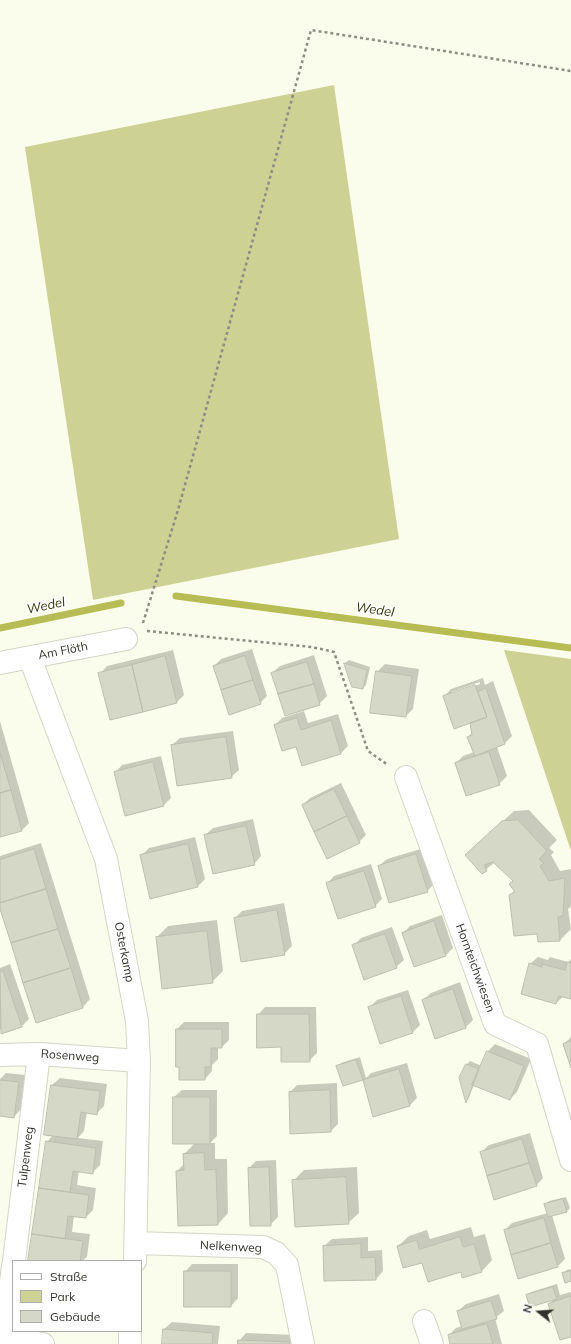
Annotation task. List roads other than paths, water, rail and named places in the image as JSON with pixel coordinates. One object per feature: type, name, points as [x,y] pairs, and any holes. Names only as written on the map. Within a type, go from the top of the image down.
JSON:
[{"type":"street","name":"Am Flöth","points":[[0,663],[126,639]]},
{"type":"street","name":"Osterkamp","points":[[30,658],[106,859],[137,1021],[139,1061],[135,1252]]},
{"type":"street","name":"Hornteichwiesen","points":[[406,777],[495,1024],[537,1044],[571,1160]]},
{"type":"street","name":"Rosenweg","points":[[0,1055],[39,1054],[139,1061]]},
{"type":"street","name":"Tulpenweg","points":[[14,1260],[39,1054]]},
{"type":"street","name":"Nelkenweg","points":[[135,1252],[263,1247],[276,1253],[287,1265],[304,1344]]},
{"type":"street","points":[[12,1273],[2,1339],[43,1344]]},
{"type":"street","points":[[424,1321],[432,1344]]},
{"type":"street","points":[[130,1332],[130,1344]]},
{"type":"waterway","name":"Wedel","points":[[176,596],[571,648]]},
{"type":"waterway","name":"Wedel","points":[[0,628],[121,603]]}]
